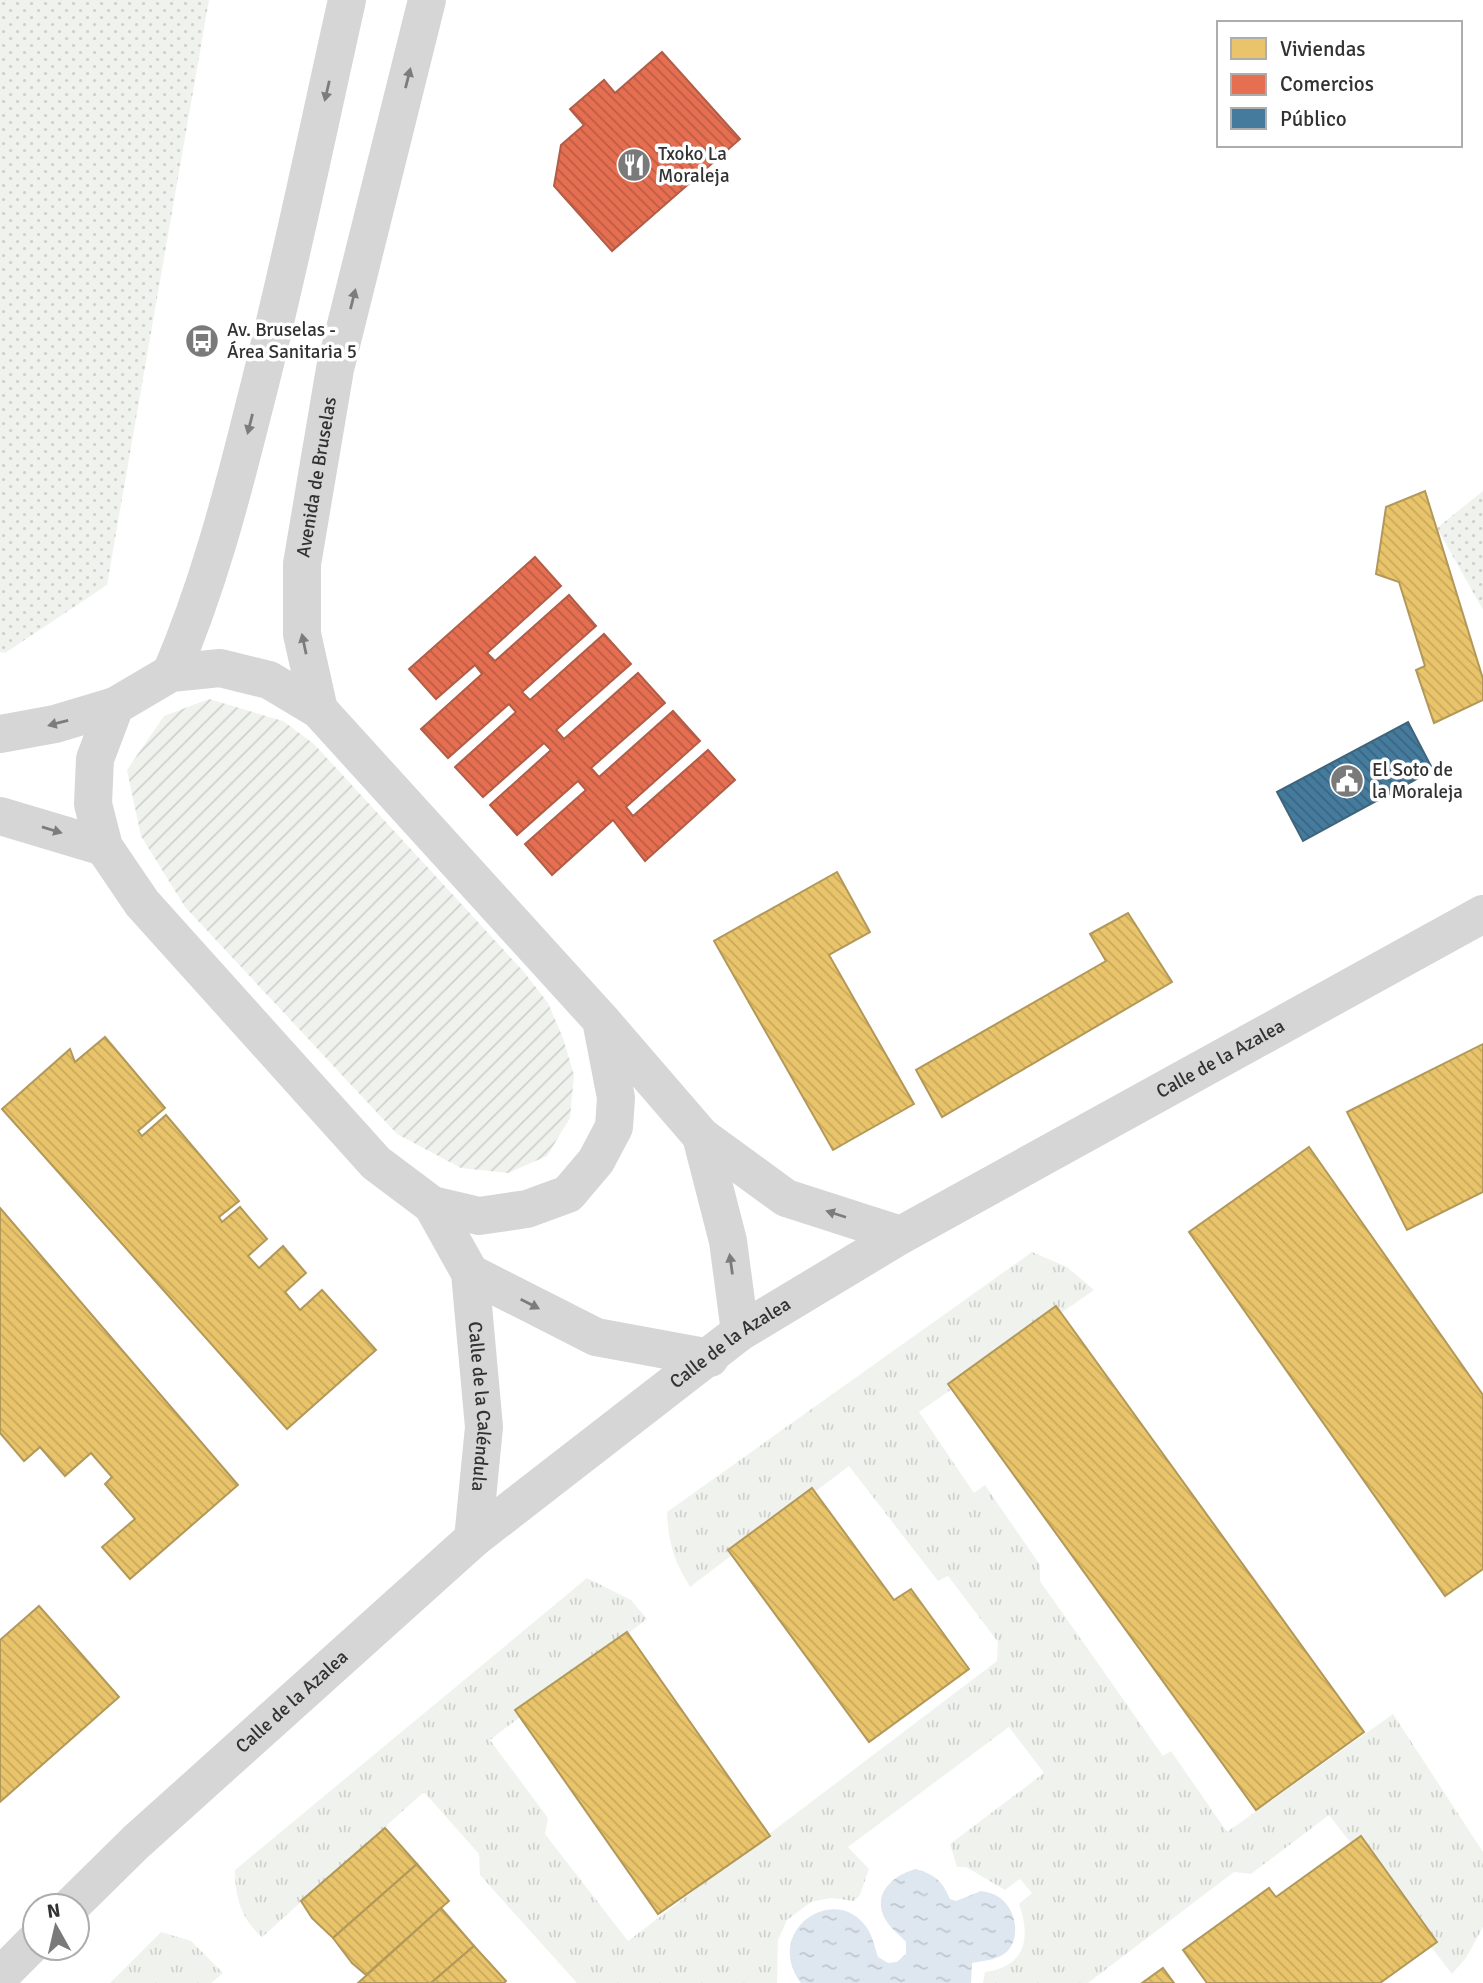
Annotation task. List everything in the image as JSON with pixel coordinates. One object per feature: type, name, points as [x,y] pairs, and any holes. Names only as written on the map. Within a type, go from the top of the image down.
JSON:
[{"type":"street","points":[[171,673],[197,611],[219,546],[267,358],[347,0]]},
{"type":"street","name":"Avenida de Bruselas","points":[[319,710],[302,634],[302,564],[335,369],[427,0]]},
{"type":"street","points":[[0,734],[55,724],[115,706],[171,673],[220,668],[269,680],[319,710],[601,1020],[701,1136],[786,1198],[901,1235]]},
{"type":"street","points":[[115,706],[95,759],[93,804],[104,846],[142,903],[376,1163],[432,1205],[479,1216],[527,1209],[568,1194],[596,1161],[614,1128],[616,1098],[601,1020]]},
{"type":"street","points":[[0,816],[104,846]]},
{"type":"street","name":"Calle de la Azalea","points":[[85,1892],[136,1842],[473,1539],[710,1358],[740,1332],[901,1235],[1483,914]]},
{"type":"street","points":[[701,1136],[728,1241],[740,1332]]},
{"type":"street","name":"Calle de la Caléndula","points":[[432,1205],[470,1273],[484,1427],[473,1539]]},
{"type":"street","points":[[470,1273],[596,1337],[710,1358]]},
{"type":"street","points":[[0,1976],[21,1955]]},
{"type":"green space","points":[[0,0],[209,0],[107,585],[5,653],[0,652]]},
{"type":"green space","points":[[1483,491],[1483,610],[1437,528]]},
{"type":"green space","points":[[209,699],[283,721],[314,744],[524,972],[548,1003],[563,1038],[574,1075],[570,1118],[547,1156],[508,1173],[461,1168],[397,1134],[185,907],[141,836],[127,770],[164,716]]},
{"type":"green space","points":[[1032,1252],[1067,1267],[1094,1290],[919,1412],[974,1493],[985,1485],[1040,1565],[1040,1581],[1163,1756],[1171,1751],[1227,1832],[1393,1714],[1483,1852],[1483,1927],[1466,1958],[1452,1974],[1329,1815],[1251,1874],[1234,1872],[1088,1983],[983,1983],[985,1972],[1009,1964],[1022,1948],[1025,1928],[1019,1904],[1032,1893],[1020,1879],[1005,1890],[966,1867],[957,1867],[950,1844],[1044,1773],[1009,1727],[848,1847],[869,1869],[860,1895],[854,1901],[831,1898],[811,1902],[787,1920],[778,1940],[777,1983],[577,1983],[480,1875],[479,1854],[424,1792],[262,1937],[255,1930],[241,1907],[235,1870],[587,1578],[631,1600],[647,1619],[490,1740],[548,1818],[545,1834],[628,1941],[997,1661],[998,1642],[948,1576],[938,1581],[849,1466],[690,1587],[673,1551],[667,1512]]},
{"type":"green space","points":[[161,1932],[191,1941],[223,1973],[211,1983],[110,1983]]},
{"type":"water","points":[[916,1869],[938,1880],[950,1899],[956,1901],[981,1891],[1004,1901],[1015,1924],[1014,1940],[1010,1948],[997,1958],[972,1963],[971,1983],[801,1983],[791,1964],[790,1947],[795,1932],[806,1920],[819,1912],[834,1909],[850,1913],[866,1927],[878,1957],[888,1963],[897,1962],[906,1954],[906,1942],[884,1916],[881,1898],[897,1877]]},
{"type":"building: Viviendas","points":[[1425,491],[1483,679],[1483,700],[1434,723],[1416,670],[1425,666],[1399,582],[1376,574],[1386,507]]},
{"type":"building: Viviendas","points":[[837,872],[870,932],[829,955],[914,1104],[833,1150],[714,941]]},
{"type":"building: Viviendas","points":[[1128,913],[1172,982],[942,1117],[916,1070],[1106,961],[1090,934]]},
{"type":"building: Viviendas","points":[[105,1037],[165,1108],[138,1131],[142,1136],[166,1115],[239,1201],[219,1217],[222,1222],[240,1207],[267,1239],[248,1256],[259,1268],[283,1246],[306,1273],[285,1292],[300,1310],[322,1290],[376,1350],[287,1429],[2,1109],[70,1049],[75,1062]]},
{"type":"building: Viviendas","points":[[1483,1044],[1483,1192],[1407,1230],[1347,1112]]},
{"type":"building: Viviendas","points":[[1309,1147],[1483,1395],[1483,1569],[1445,1596],[1189,1232]]},
{"type":"building: Viviendas","points":[[0,1208],[238,1485],[130,1579],[102,1547],[135,1519],[105,1484],[112,1477],[91,1453],[65,1476],[40,1447],[24,1461],[0,1433]]},
{"type":"building: Viviendas","points":[[1056,1306],[1364,1732],[1256,1810],[948,1384]]},
{"type":"building: Viviendas","points":[[812,1488],[894,1600],[911,1589],[969,1669],[869,1742],[728,1550]]},
{"type":"building: Viviendas","points":[[39,1606],[119,1697],[0,1802],[0,1640]]},
{"type":"building: Viviendas","points":[[627,1632],[770,1836],[658,1914],[515,1710]]},
{"type":"building: Viviendas","points":[[385,1828],[417,1864],[333,1938],[312,1918],[301,1901]]},
{"type":"building: Viviendas","points":[[1361,1836],[1437,1942],[1380,1983],[1207,1983],[1183,1950],[1269,1888],[1276,1897]]},
{"type":"building: Viviendas","points":[[417,1864],[449,1901],[366,1975],[352,1963],[333,1938]]},
{"type":"building: Viviendas","points":[[441,1908],[474,1946],[431,1983],[358,1983]]},
{"type":"building: Viviendas","points":[[474,1946],[506,1981],[504,1983],[431,1983]]},
{"type":"building: Viviendas","points":[[1163,1968],[1174,1983],[1142,1983]]},
{"type":"building: Comercios","name":"Txoko La Moraleja","points":[[662,52],[740,139],[612,251],[554,186],[561,145],[584,125],[570,109],[604,80],[615,93]]},
{"type":"building: Comercios","points":[[535,557],[561,586],[487,653],[495,661],[569,595],[596,626],[522,692],[530,700],[604,634],[631,664],[556,730],[564,739],[638,673],[665,703],[591,768],[599,777],[673,711],[700,741],[626,807],[633,816],[708,750],[735,780],[645,861],[613,820],[552,875],[525,844],[586,790],[578,781],[517,835],[490,805],[551,750],[544,743],[483,797],[455,767],[516,712],[509,704],[448,758],[421,729],[482,674],[475,665],[436,699],[409,669]]},
{"type":"building: Público","points":[[1408,722],[1433,770],[1303,841],[1277,792]]},
{"type":"place","name":"Txoko La Moraleja","points":[[634,165]]},
{"type":"place","name":"Av. Bruselas - Área Sanitaria 5","points":[[202,341]]},
{"type":"place","name":"El Soto de la Moraleja","points":[[1347,781]]}]
